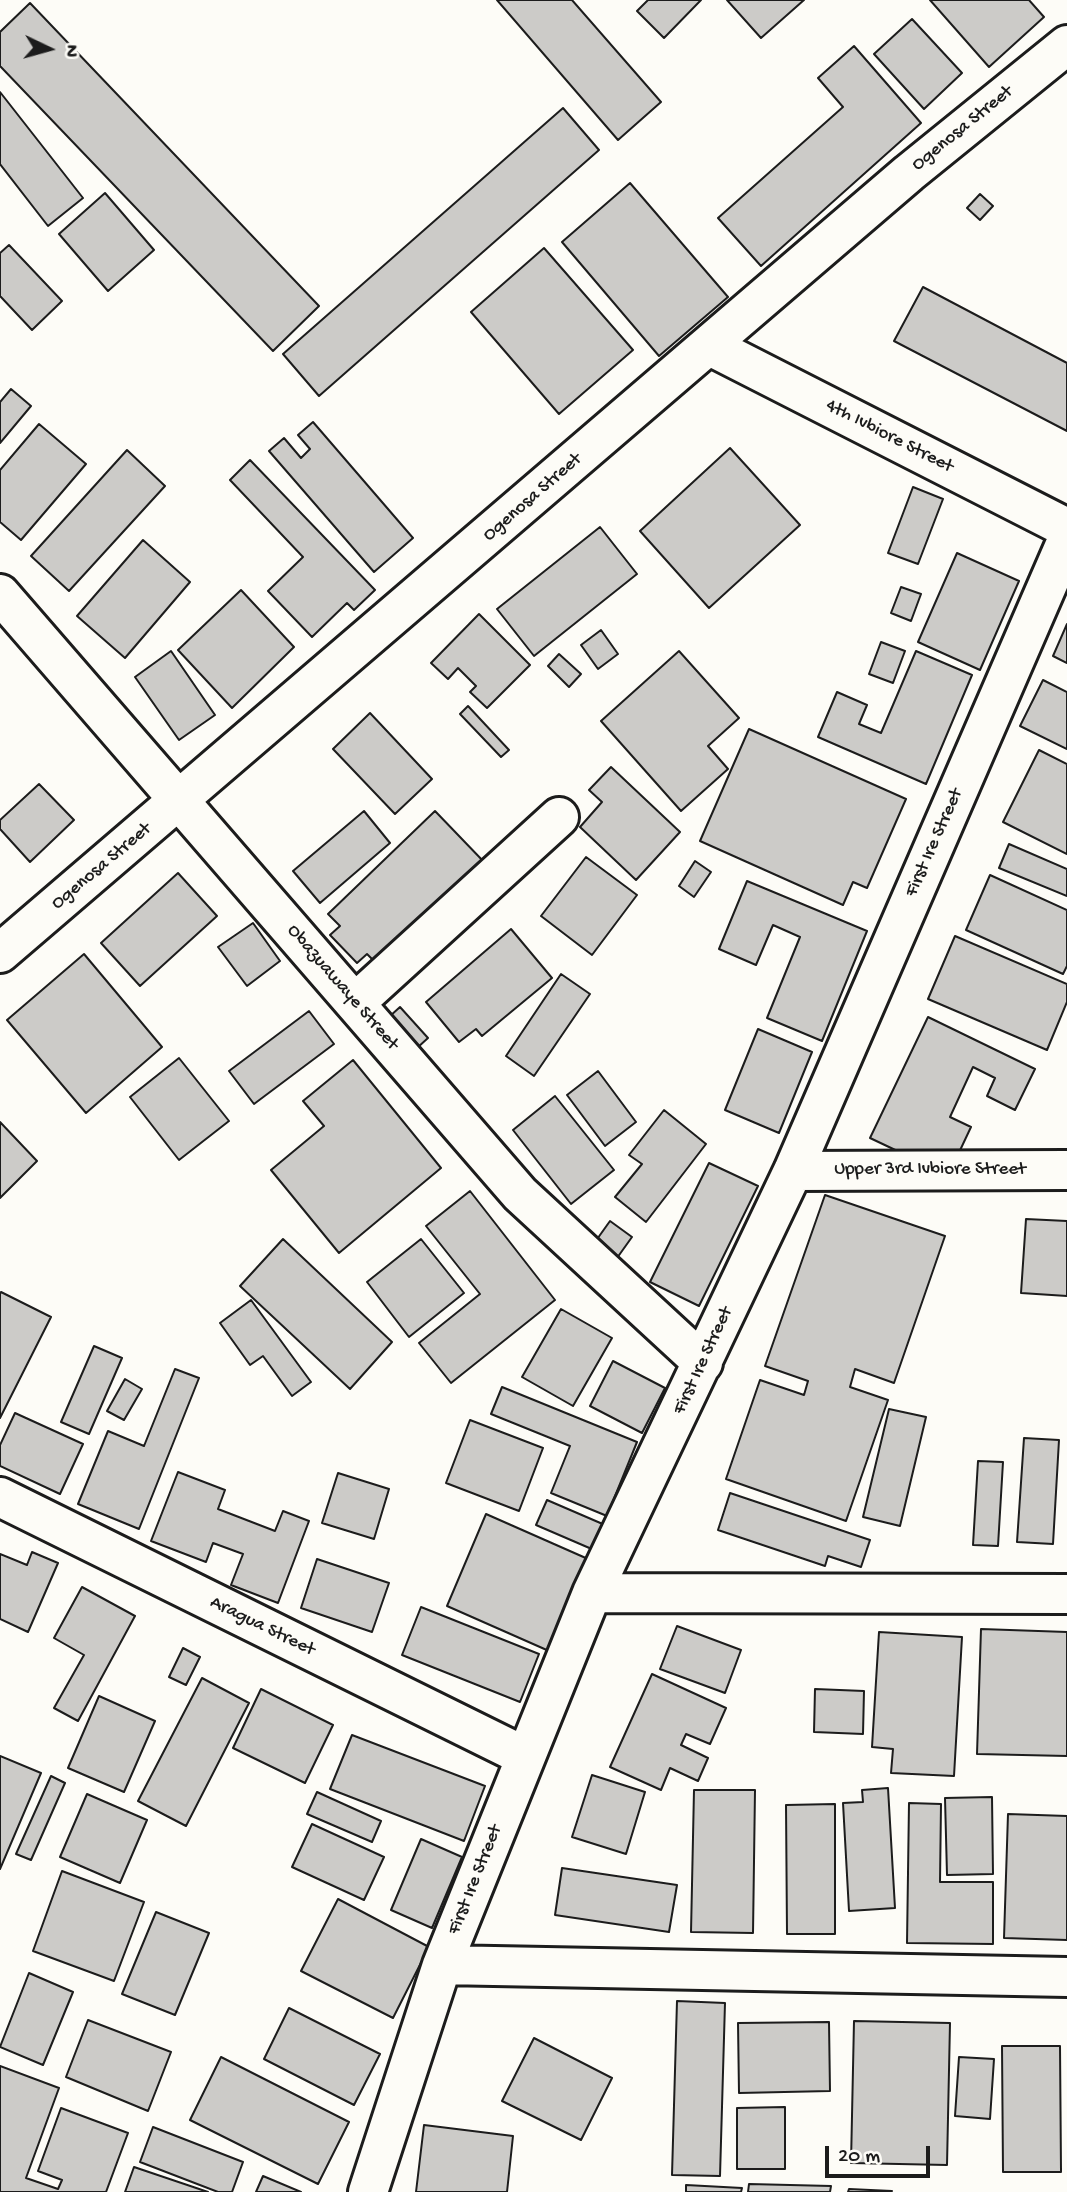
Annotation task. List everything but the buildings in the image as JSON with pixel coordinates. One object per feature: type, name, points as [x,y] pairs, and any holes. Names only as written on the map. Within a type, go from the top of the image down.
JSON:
[{"type":"street","name":"Ogenosa Street","points":[[0,953],[909,173],[1067,45]]},
{"type":"street","name":"4th Ivbiore Street","points":[[710,346],[1067,528]]},
{"type":"street","name":"First Ire Street","points":[[369,2192],[442,1965],[524,1756],[592,1593],[793,1171],[1067,540]]},
{"type":"street","name":"Obazuawaye Street","points":[[0,594],[520,1194],[703,1363]]},
{"type":"street","points":[[355,1003],[559,817]]},
{"type":"street","name":"Upper 3rd Ivbiore Street","points":[[793,1171],[1067,1170]]},
{"type":"street","name":"Aragua Street","points":[[0,1497],[524,1756]]},
{"type":"street","points":[[592,1593],[1067,1594]]},
{"type":"street","points":[[442,1965],[1067,1977]]}]
